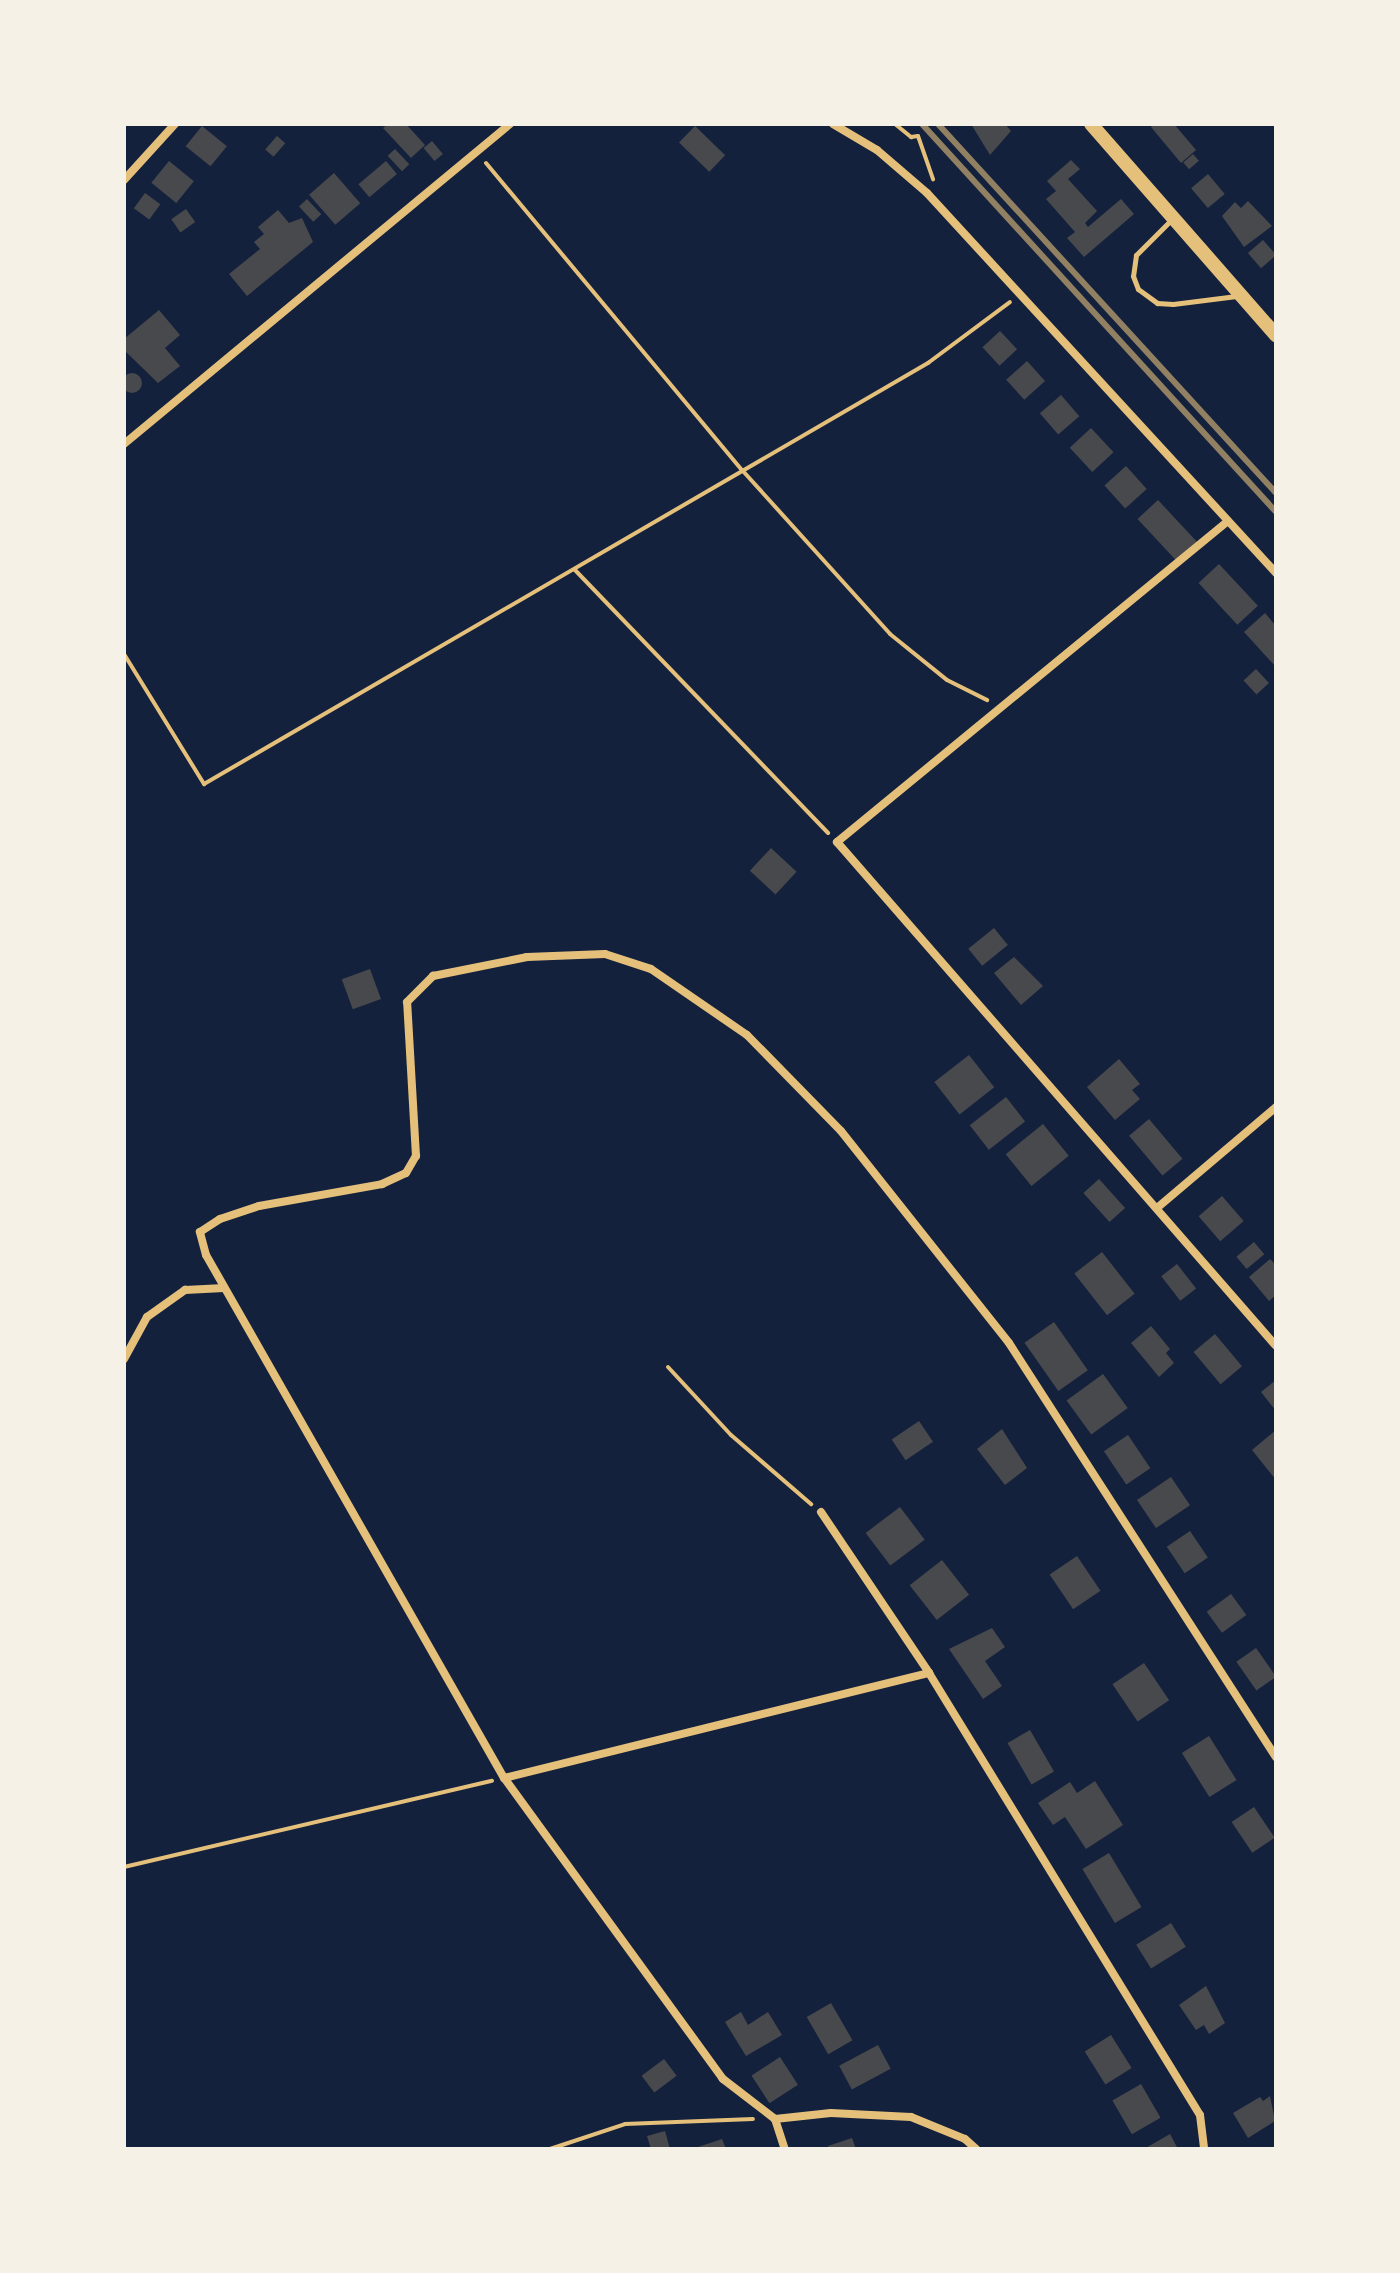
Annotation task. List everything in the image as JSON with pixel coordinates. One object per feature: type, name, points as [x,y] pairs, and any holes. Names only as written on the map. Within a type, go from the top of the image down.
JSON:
[{"type":"street","points":[[124,180],[175,124]]},
{"type":"street","points":[[124,444],[510,124]]},
{"type":"street","points":[[833,124],[894,163],[1021,294],[1276,573]]},
{"type":"street","points":[[1091,124],[1276,335]]},
{"type":"street","points":[[1228,521],[837,842],[1276,1346]]},
{"type":"street","points":[[785,2149],[775,2119],[723,2079],[504,1778],[224,1288],[200,1232],[220,1219],[259,1206],[382,1184],[406,1173],[416,1156],[407,1002],[433,976],[527,957],[605,954],[651,969],[747,1035],[804,1090],[1009,1343],[1276,1757]]},
{"type":"street","points":[[1157,1208],[1276,1107]]},
{"type":"street","points":[[124,1359],[147,1317],[185,1290],[224,1288]]},
{"type":"street","points":[[821,1512],[929,1673],[1200,2115],[1204,2149]]},
{"type":"street","points":[[504,1778],[929,1673]]},
{"type":"street","points":[[775,2119],[831,2113],[911,2117],[965,2139],[976,2149]]},
{"type":"lane","points":[[1173,218],[1136,255],[1133,276],[1138,289],[1157,303],[1173,304],[1242,295]]},
{"type":"path","points":[[895,124],[918,136],[931,173]]},
{"type":"path","points":[[477,151],[742,470],[890,634],[947,680],[1003,707]]},
{"type":"path","points":[[124,654],[204,784],[928,363],[1021,294]]},
{"type":"path","points":[[575,570],[837,842]]},
{"type":"path","points":[[668,1367],[731,1435],[821,1512]]},
{"type":"path","points":[[124,1867],[504,1778]]},
{"type":"path","points":[[550,2149],[625,2124],[699,2118],[775,2119]]},
{"type":"building","points":[[388,124],[406,124],[425,145],[411,158],[383,128]]},
{"type":"building","points":[[971,124],[1005,124],[1011,131],[990,155]]},
{"type":"building","points":[[1155,124],[1174,124],[1196,150],[1181,163],[1151,127]]},
{"type":"building","points":[[202,126],[227,146],[211,166],[186,146]]},
{"type":"building","points":[[695,126],[725,155],[709,172],[679,143]]},
{"type":"building","points":[[277,136],[285,143],[273,157],[265,150]]},
{"type":"building","points":[[432,141],[443,154],[435,161],[424,148]]},
{"type":"building","points":[[395,149],[409,164],[402,171],[388,156]]},
{"type":"building","points":[[1193,154],[1199,161],[1189,169],[1183,163]]},
{"type":"building","points":[[1071,160],[1080,169],[1068,179],[1097,211],[1085,223],[1088,227],[1121,199],[1134,214],[1084,257],[1067,238],[1075,232],[1046,199],[1056,191],[1047,181]]},
{"type":"building","points":[[169,161],[194,181],[176,203],[151,183]]},
{"type":"building","points":[[386,161],[397,174],[369,197],[358,184]]},
{"type":"building","points":[[334,173],[360,203],[335,225],[309,195]]},
{"type":"building","points":[[1208,174],[1225,194],[1208,208],[1191,188]]},
{"type":"building","points":[[145,193],[160,204],[149,220],[134,208]]},
{"type":"building","points":[[307,199],[321,214],[313,222],[299,207]]},
{"type":"building","points":[[1248,201],[1272,226],[1244,247],[1222,216],[1235,202],[1241,208]]},
{"type":"building","points":[[186,209],[195,222],[180,232],[171,219]]},
{"type":"building","points":[[278,210],[289,223],[302,218],[313,242],[247,296],[229,274],[260,249],[254,242],[264,234],[258,227]]},
{"type":"building","points":[[1263,240],[1276,255],[1261,268],[1248,253]]},
{"type":"building","points":[[159,310],[180,335],[165,348],[180,366],[158,383],[124,350],[124,339]]},
{"type":"building","points":[[1000,331],[1017,349],[999,366],[982,347]]},
{"type":"building","points":[[1027,361],[1045,381],[1024,400],[1006,380]]},
{"type":"building","points":[[132,373],[139,376],[142,383],[139,390],[132,393],[125,390],[122,383],[125,376]]},
{"type":"building","points":[[1061,395],[1079,416],[1058,435],[1040,413]]},
{"type":"building","points":[[1091,428],[1114,452],[1092,472],[1070,448]]},
{"type":"building","points":[[1126,466],[1147,489],[1125,508],[1104,485]]},
{"type":"building","points":[[1158,500],[1197,542],[1176,561],[1138,519]]},
{"type":"building","points":[[1219,564],[1258,606],[1237,625],[1199,583]]},
{"type":"building","points":[[1265,613],[1276,626],[1276,667],[1244,632]]},
{"type":"building","points":[[1256,669],[1269,683],[1257,694],[1244,681]]},
{"type":"building","points":[[771,848],[797,872],[775,895],[750,871]]},
{"type":"building","points":[[994,928],[1008,945],[982,966],[968,949]]},
{"type":"building","points":[[1014,957],[1043,986],[1021,1005],[994,973]]},
{"type":"building","points":[[370,969],[381,999],[353,1009],[342,979]]},
{"type":"building","points":[[969,1055],[994,1087],[960,1114],[934,1082]]},
{"type":"building","points":[[1119,1059],[1140,1084],[1132,1090],[1140,1099],[1115,1120],[1087,1087]]},
{"type":"building","points":[[1006,1097],[1025,1121],[989,1150],[970,1125]]},
{"type":"building","points":[[1149,1119],[1182,1159],[1163,1176],[1129,1136]]},
{"type":"building","points":[[1043,1124],[1069,1156],[1031,1186],[1006,1154]]},
{"type":"building","points":[[1099,1179],[1125,1208],[1109,1222],[1083,1193]]},
{"type":"building","points":[[1222,1196],[1244,1221],[1220,1241],[1199,1216]]},
{"type":"building","points":[[1254,1242],[1264,1254],[1247,1269],[1236,1257]]},
{"type":"building","points":[[1102,1252],[1135,1294],[1107,1315],[1074,1274]]},
{"type":"building","points":[[1270,1259],[1276,1265],[1276,1295],[1269,1301],[1249,1277]]},
{"type":"building","points":[[1177,1264],[1196,1288],[1180,1301],[1161,1276]]},
{"type":"building","points":[[1054,1322],[1088,1370],[1058,1391],[1025,1343]]},
{"type":"building","points":[[1151,1326],[1170,1349],[1166,1353],[1174,1363],[1159,1377],[1131,1343]]},
{"type":"building","points":[[1215,1334],[1242,1366],[1221,1384],[1194,1352]]},
{"type":"building","points":[[1103,1374],[1128,1408],[1091,1434],[1067,1400]]},
{"type":"building","points":[[1276,1380],[1276,1411],[1261,1392]]},
{"type":"building","points":[[919,1421],[933,1442],[906,1460],[892,1439]]},
{"type":"building","points":[[1002,1429],[1027,1468],[1005,1485],[977,1449]]},
{"type":"building","points":[[1276,1430],[1276,1480],[1252,1450]]},
{"type":"building","points":[[1128,1435],[1150,1468],[1126,1484],[1104,1451]]},
{"type":"building","points":[[1171,1477],[1190,1505],[1156,1528],[1137,1500]]},
{"type":"building","points":[[900,1507],[925,1540],[890,1566],[866,1533]]},
{"type":"building","points":[[1190,1531],[1208,1558],[1185,1573],[1167,1547]]},
{"type":"building","points":[[1077,1556],[1100,1591],[1073,1609],[1050,1574]]},
{"type":"building","points":[[942,1560],[969,1595],[937,1620],[910,1585]]},
{"type":"building","points":[[1231,1594],[1246,1615],[1222,1633],[1207,1612]]},
{"type":"building","points":[[992,1628],[1005,1647],[985,1661],[1002,1686],[983,1699],[949,1649]]},
{"type":"building","points":[[1256,1648],[1276,1677],[1256,1690],[1236,1662]]},
{"type":"building","points":[[1144,1663],[1169,1700],[1138,1722],[1112,1684]]},
{"type":"building","points":[[1030,1730],[1054,1772],[1031,1785],[1007,1743]]},
{"type":"building","points":[[1209,1736],[1237,1780],[1209,1797],[1182,1753]]},
{"type":"building","points":[[1095,1781],[1123,1825],[1086,1849],[1065,1817],[1053,1825],[1038,1803],[1070,1782],[1077,1793]]},
{"type":"building","points":[[1254,1807],[1275,1838],[1252,1853],[1232,1822]]},
{"type":"building","points":[[1109,1853],[1141,1907],[1115,1923],[1082,1869]]},
{"type":"building","points":[[1171,1923],[1186,1947],[1151,1968],[1136,1945]]},
{"type":"building","points":[[1206,1986],[1225,2023],[1209,2034],[1204,2025],[1196,2030],[1179,2005]]},
{"type":"building","points":[[831,2003],[852,2040],[828,2054],[807,2017]]},
{"type":"building","points":[[741,2012],[748,2025],[768,2012],[782,2035],[746,2056],[725,2022]]},
{"type":"building","points":[[1111,2035],[1132,2068],[1105,2085],[1085,2051]]},
{"type":"building","points":[[878,2045],[891,2069],[852,2089],[839,2066]]},
{"type":"building","points":[[780,2057],[798,2085],[769,2103],[751,2076]]},
{"type":"building","points":[[664,2059],[677,2076],[654,2093],[642,2076]]},
{"type":"building","points":[[1141,2084],[1160,2118],[1132,2134],[1112,2100]]},
{"type":"building","points":[[1270,2096],[1275,2121],[1248,2138],[1233,2113],[1260,2097],[1263,2101]]},
{"type":"building","points":[[665,2131],[670,2149],[651,2149],[647,2136]]},
{"type":"building","points":[[1170,2134],[1178,2149],[1144,2149]]},
{"type":"building","points":[[852,2138],[856,2149],[829,2149],[828,2146]]},
{"type":"building","points":[[722,2139],[726,2149],[695,2149],[695,2148]]},
{"type":"railway","points":[[922,124],[1276,512]]},
{"type":"railway","points":[[938,124],[1276,493]]}]
